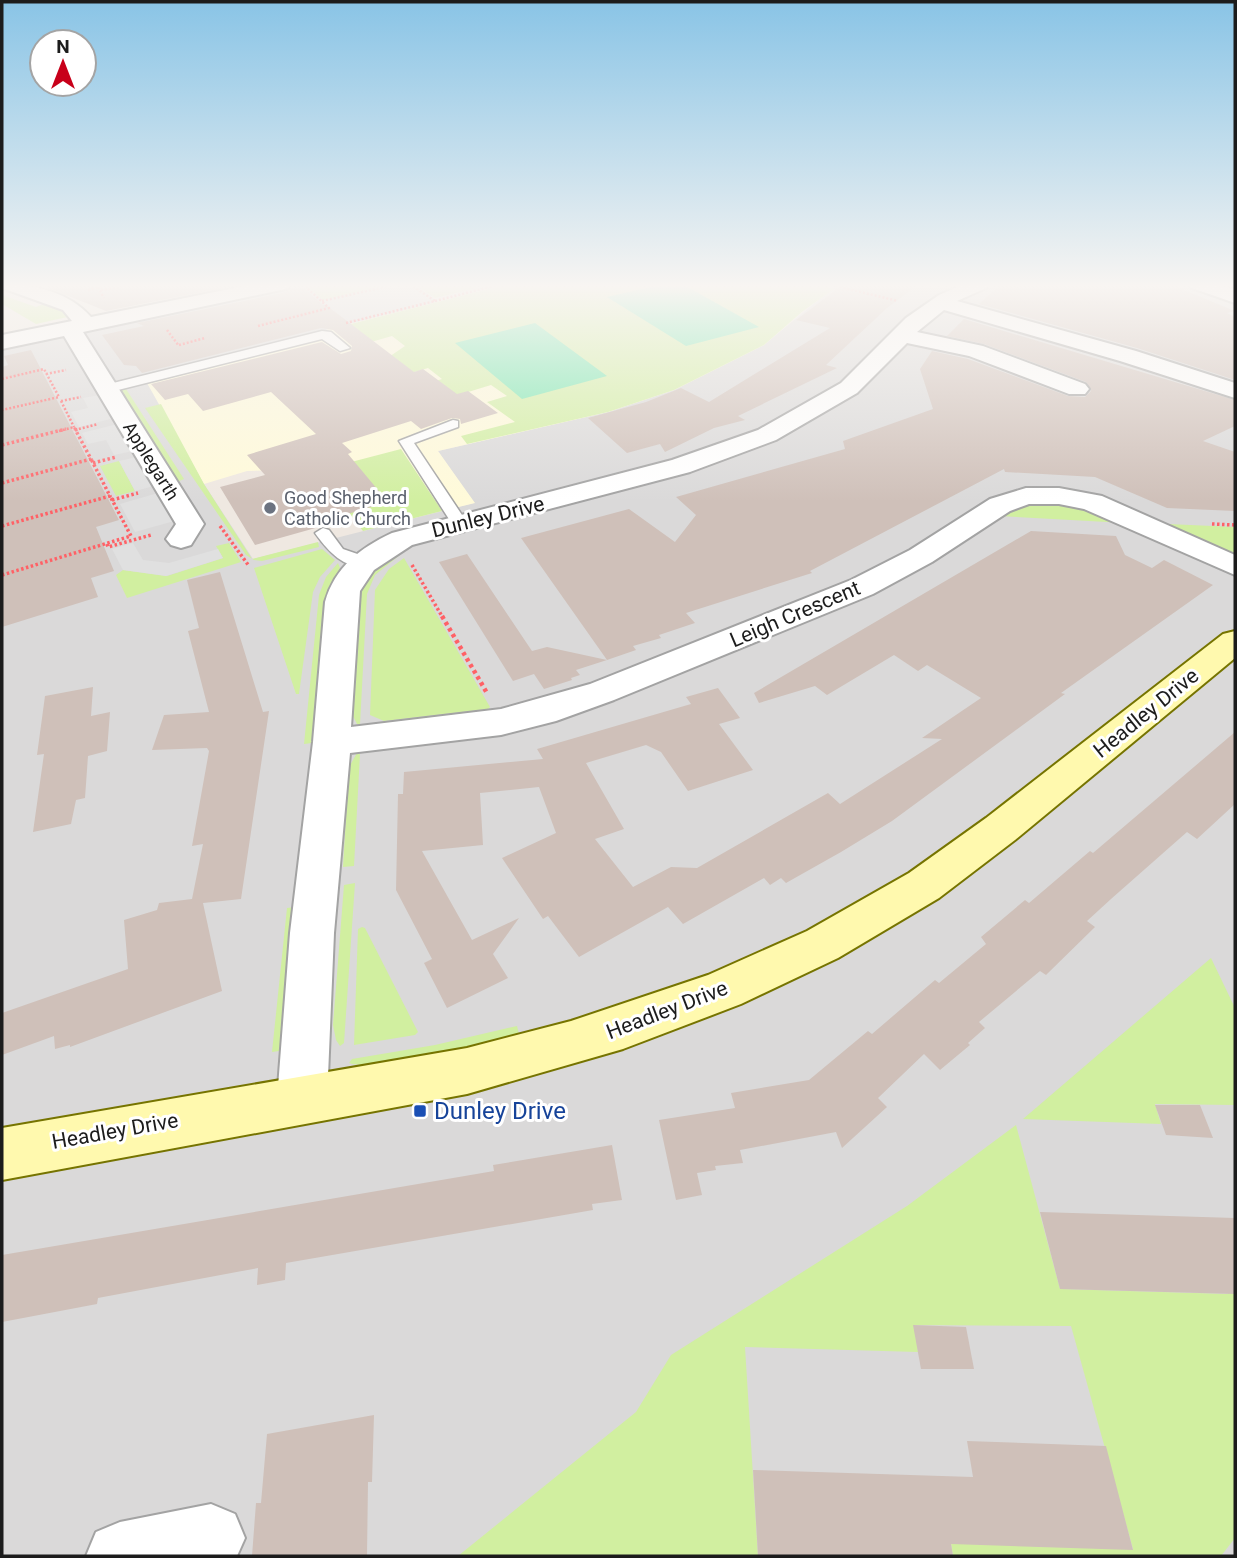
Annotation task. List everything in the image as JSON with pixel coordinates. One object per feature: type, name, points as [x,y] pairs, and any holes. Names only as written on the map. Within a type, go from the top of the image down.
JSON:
[{"type":"street","name":"Applegarth","points":[[92,357],[104,385],[190,524],[181,539]]},
{"type":"street","name":"Dunley Drive","points":[[302,1100],[312,933],[332,742],[342,595],[346,583],[363,562],[395,542],[681,466],[767,435],[849,388],[882,357]]},
{"type":"street","points":[[992,357],[1077,388]]},
{"type":"street","points":[[1130,357],[1235,391]]},
{"type":"street","name":"Leigh Crescent","points":[[332,742],[500,722],[555,708],[614,688],[862,587],[921,556],[1000,505],[1018,498],[1059,496],[1092,502],[1235,566]]},
{"type":"street","name":"Headley Drive","points":[[2,1153],[123,1128],[457,1073],[616,1032],[717,992],[872,918],[950,868],[1235,641]]},
{"type":"street","points":[[120,1556],[211,1538]]},
{"type":"lane","points":[[104,385],[198,357]]},
{"type":"lane","points":[[104,385],[225,357]]},
{"type":"lane","points":[[453,424],[406,441],[460,524]]},
{"type":"lane","points":[[323,533],[337,552],[363,562]]},
{"type":"path","points":[[2,379],[44,369],[131,537],[2,575]]},
{"type":"path","points":[[2,410],[59,397]]},
{"type":"path","points":[[2,445],[74,427]]},
{"type":"path","points":[[2,483],[91,459]]},
{"type":"path","points":[[2,526],[110,496]]},
{"type":"path","points":[[214,517],[249,566]]},
{"type":"path","points":[[395,542],[468,660],[495,707],[500,722]]},
{"type":"shaded area","points":[[2,357],[221,357],[144,376],[204,484],[253,559],[474,503],[438,451],[608,412],[674,390],[741,357],[1235,357],[1235,1556],[2,1556]]},
{"type":"shaded area","points":[[220,357],[741,357],[674,390],[608,412],[438,451],[475,503],[442,511],[401,450],[326,469],[247,471],[204,484],[143,376]]},
{"type":"shaded area","points":[[100,395],[114,418],[79,427],[71,412],[88,408],[83,398]]},
{"type":"shaded area","points":[[118,424],[133,451],[114,455],[106,440],[88,444],[82,433]]},
{"type":"shaded area","points":[[137,457],[154,486],[135,491],[119,461]]},
{"type":"shaded area","points":[[158,493],[174,521],[135,532],[120,504]]},
{"type":"shaded area","points":[[133,543],[143,560],[169,563],[218,549],[223,558],[166,576],[123,570],[112,549]]},
{"type":"green space","points":[[389,357],[741,357],[674,390],[608,412],[467,444],[461,436],[515,422],[487,402],[507,396],[491,385],[442,400],[423,385],[442,379],[428,368],[398,377],[380,363]]},
{"type":"green space","points":[[471,357],[581,357],[607,376],[522,399]]},
{"type":"green space","points":[[126,389],[184,479],[177,482],[119,391]]},
{"type":"green space","points":[[161,404],[204,484],[252,559],[246,555],[145,408]]},
{"type":"green space","points":[[401,449],[442,511],[363,531],[349,513],[388,501],[380,492],[356,499],[332,467]]},
{"type":"green space","points":[[119,461],[135,491],[116,496],[100,466]]},
{"type":"green space","points":[[1071,503],[1125,523],[999,516],[1025,504]]},
{"type":"green space","points":[[1168,524],[1235,527],[1235,555]]},
{"type":"green space","points":[[318,542],[319,547],[262,561],[252,559]]},
{"type":"green space","points":[[229,543],[241,562],[127,598],[116,575],[123,570],[167,576],[223,558],[216,546]]},
{"type":"green space","points":[[322,549],[335,560],[320,577],[313,592],[299,694],[296,694],[254,568]]},
{"type":"green space","points":[[397,551],[401,554],[375,575],[367,594],[360,724],[357,724],[353,716],[362,585],[369,574]]},
{"type":"green space","points":[[404,558],[490,707],[488,709],[384,721],[370,715],[375,590],[389,569]]},
{"type":"green space","points":[[338,563],[340,568],[326,598],[312,743],[304,744],[319,595],[326,577]]},
{"type":"green space","points":[[357,753],[360,754],[354,866],[343,867],[349,767]]},
{"type":"green space","points":[[355,883],[344,1043],[340,1046],[333,1025],[344,885]]},
{"type":"green space","points":[[295,907],[283,1036],[279,1051],[272,1052],[287,908]]},
{"type":"green space","points":[[365,928],[418,1032],[415,1035],[354,1045],[358,929]]},
{"type":"green space","points":[[1211,958],[1235,1008],[1235,1105],[1155,1104],[1161,1124],[1023,1119]]},
{"type":"green space","points":[[517,1026],[519,1034],[432,1056],[383,1064],[349,1063],[352,1059],[435,1045]]},
{"type":"green space","points":[[1016,1125],[1060,1289],[1228,1294],[1218,1266],[1235,1266],[1235,1538],[1221,1556],[953,1556],[951,1543],[1133,1549],[1071,1326],[914,1325],[918,1352],[745,1347],[758,1556],[458,1556],[636,1412],[671,1355],[907,1206]]},
{"type":"building","points":[[4,357],[34,357],[119,520],[96,527],[114,571],[91,578],[98,597],[2,627],[2,367],[8,365]]},
{"type":"building","points":[[118,357],[207,357],[142,373],[136,366],[124,365]]},
{"type":"building","points":[[262,357],[394,357],[414,372],[423,369],[457,394],[468,391],[498,413],[461,424],[460,419],[452,418],[421,429],[411,421],[342,443],[352,452],[348,454],[388,502],[317,523],[319,527],[255,545],[220,487],[265,475],[247,455],[316,434],[271,392],[203,411],[188,394],[165,400],[151,384]]},
{"type":"building","points":[[783,357],[835,357],[826,365],[837,368],[738,416],[745,420],[714,428],[665,452],[660,444],[627,453],[588,418],[646,402],[681,388],[709,402]]},
{"type":"building","points":[[928,357],[968,359],[1068,396],[1085,397],[1091,391],[1086,382],[1018,357],[1090,357],[1235,400],[1235,426],[1203,441],[1235,452],[1235,511],[1167,508],[1095,477],[1005,472],[1004,469],[810,571],[812,573],[686,613],[695,623],[659,635],[661,638],[633,646],[636,650],[607,660],[521,538],[629,509],[675,542],[696,515],[676,497],[845,449],[843,441],[933,409],[920,369]]},
{"type":"building","points":[[1164,357],[1235,357],[1235,380]]},
{"type":"building","points":[[1031,531],[1116,536],[1125,555],[1152,568],[1164,560],[1213,585],[1061,693],[1065,694],[892,821],[841,852],[786,883],[781,878],[770,885],[764,878],[683,924],[668,907],[579,957],[548,916],[543,919],[502,858],[556,833],[539,787],[480,793],[483,845],[422,851],[472,940],[519,918],[493,954],[508,978],[447,1008],[424,963],[432,959],[396,890],[398,794],[403,794],[404,772],[543,759],[537,749],[691,704],[686,697],[718,688],[740,718],[719,724],[753,770],[688,791],[661,752],[646,745],[586,763],[624,829],[595,839],[633,887],[671,867],[697,868],[828,793],[840,804],[942,739],[922,738],[981,698],[927,665],[918,671],[894,655],[827,695],[815,686],[759,703],[754,693]]},
{"type":"building","points":[[467,554],[532,651],[547,647],[607,660],[576,670],[580,675],[571,678],[572,680],[544,689],[534,674],[513,681],[439,562]]},
{"type":"building","points":[[220,572],[263,712],[269,711],[241,899],[203,903],[222,991],[70,1047],[55,1049],[54,1036],[2,1055],[2,1013],[128,969],[124,920],[157,910],[159,903],[192,899],[203,844],[192,846],[209,751],[207,748],[152,750],[164,715],[209,712],[188,631],[199,628],[187,580]]},
{"type":"building","points":[[93,687],[91,716],[110,712],[107,751],[88,756],[85,798],[76,800],[71,824],[33,832],[44,754],[37,755],[45,696]]},
{"type":"building","points":[[1235,732],[1235,804],[1197,839],[1187,832],[1111,899],[1087,921],[1095,927],[1046,975],[1040,971],[979,1022],[985,1028],[968,1043],[970,1045],[940,1070],[924,1054],[878,1098],[887,1107],[842,1148],[836,1132],[740,1150],[743,1163],[715,1166],[716,1170],[697,1173],[702,1195],[676,1200],[659,1120],[735,1108],[731,1093],[809,1080],[868,1031],[872,1034],[935,980],[939,983],[986,944],[981,937],[1025,900],[1029,903],[1090,851],[1093,853]]},
{"type":"building","points":[[1155,1105],[1200,1105],[1213,1138],[1166,1135]]},
{"type":"building","points":[[612,1145],[622,1200],[592,1204],[593,1210],[286,1263],[285,1280],[257,1285],[258,1268],[98,1298],[97,1304],[2,1322],[2,1255],[494,1171],[493,1165]]},
{"type":"building","points":[[1040,1212],[1235,1218],[1235,1294],[1060,1289]]},
{"type":"building","points":[[913,1325],[966,1327],[974,1369],[921,1369]]},
{"type":"building","points":[[374,1415],[372,1482],[368,1482],[367,1556],[252,1556],[256,1503],[261,1503],[267,1434]]},
{"type":"building","points":[[967,1441],[1106,1446],[1133,1550],[951,1544],[953,1556],[758,1556],[753,1470],[973,1477]]},
{"type":"place","name":"Good Shepherd Catholic Church","points":[[270,508]]},
{"type":"place","name":"Dunley Drive","points":[[420,1111]]}]
